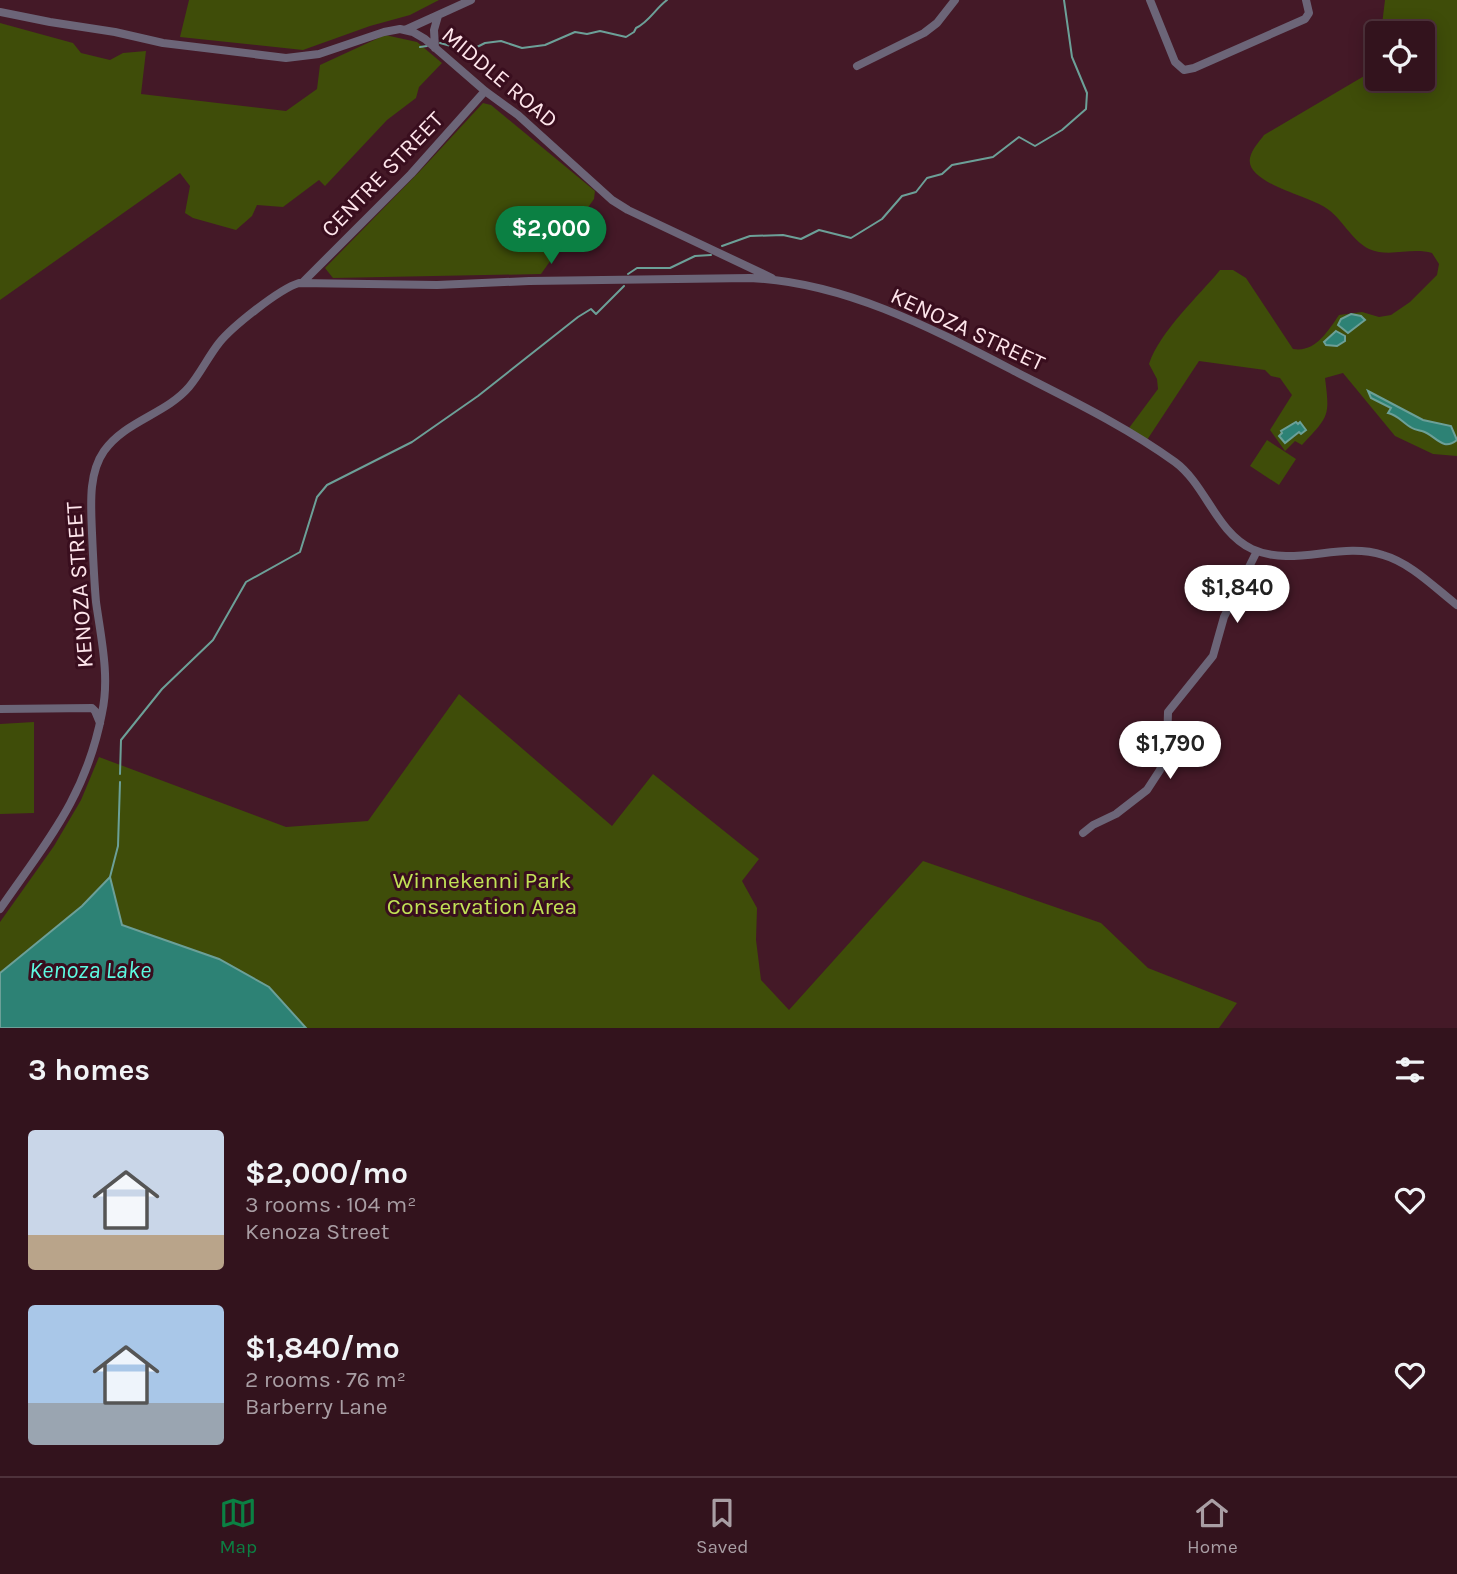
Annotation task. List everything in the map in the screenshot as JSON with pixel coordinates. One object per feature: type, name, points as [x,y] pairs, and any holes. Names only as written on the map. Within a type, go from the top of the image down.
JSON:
[{"type":"street","points":[[405,30],[471,0]]},
{"type":"street","points":[[857,66],[924,33],[937,23],[955,0]]},
{"type":"street","points":[[1150,0],[1175,62],[1188,70],[1304,19],[1309,13],[1306,0]]},
{"type":"street","name":"MIDDLE ROAD","points":[[0,12],[163,43],[286,58],[309,57],[384,32],[405,30],[419,35],[518,115],[602,193],[619,205],[778,280]]},
{"type":"street","points":[[435,48],[434,30],[438,16]]},
{"type":"street","name":"CENTRE STREET","points":[[303,282],[411,174],[485,91]]},
{"type":"street","name":"KENOZA STREET","points":[[0,909],[70,807],[90,762],[100,723],[105,677],[96,596],[91,508],[92,482],[97,463],[106,448],[123,432],[187,390],[228,334],[285,288],[303,282],[437,285],[739,278],[778,280],[831,293],[907,318],[996,361],[1107,420],[1177,463],[1233,534],[1257,551]]},
{"type":"street","points":[[1083,833],[1116,814],[1147,790],[1160,770],[1167,747],[1168,712],[1213,656],[1224,617],[1257,551],[1281,556],[1356,551],[1383,555],[1407,567],[1457,605]]},
{"type":"street","points":[[0,709],[92,708],[100,723]]},
{"type":"green space","points":[[189,0],[439,0],[410,15],[303,50],[180,37]]},
{"type":"green space","points":[[1385,0],[1457,0],[1457,456],[1433,454],[1395,436],[1343,373],[1325,378],[1327,409],[1318,428],[1302,445],[1295,441],[1285,451],[1270,430],[1292,395],[1280,378],[1271,376],[1265,370],[1199,361],[1147,440],[1129,428],[1158,389],[1157,379],[1149,364],[1154,352],[1170,327],[1220,270],[1233,270],[1246,278],[1293,349],[1308,348],[1320,340],[1339,315],[1362,312],[1379,317],[1391,315],[1410,302],[1437,275],[1439,264],[1432,253],[1384,253],[1369,249],[1326,208],[1267,182],[1251,167],[1251,155],[1264,135],[1365,75],[1365,91],[1435,91],[1435,21],[1382,21]]},
{"type":"green space","points":[[0,23],[73,43],[81,53],[110,60],[123,53],[146,51],[141,94],[286,111],[317,89],[320,65],[385,35],[417,42],[442,63],[419,87],[416,98],[387,120],[325,186],[319,180],[283,207],[257,205],[252,216],[236,230],[193,218],[185,213],[190,186],[180,173],[0,300]]},
{"type":"green space","points":[[483,103],[491,105],[595,191],[594,199],[541,274],[333,278],[325,268]]},
{"type":"green space","points":[[1267,440],[1296,459],[1279,485],[1250,466]]},
{"type":"green space","name":"Winnekenni Park Conservation Area","points":[[459,694],[612,826],[653,774],[759,859],[742,881],[757,908],[756,940],[761,980],[789,1010],[923,861],[1101,923],[1148,968],[1237,1003],[1219,1028],[0,1028],[0,922],[54,846],[81,800],[99,757],[286,827],[368,821]]},
{"type":"green space","points":[[34,722],[34,813],[0,814],[0,724]]},
{"type":"water","points":[[1351,314],[1361,316],[1365,320],[1348,333],[1338,325],[1341,319]]},
{"type":"water","points":[[1336,331],[1345,336],[1345,341],[1337,346],[1326,345],[1324,342]]},
{"type":"water","points":[[1368,391],[1423,420],[1451,426],[1457,440],[1443,443],[1427,433],[1413,429],[1388,413],[1391,408],[1371,398]]},
{"type":"water","points":[[1300,422],[1306,430],[1285,443],[1279,436],[1281,431]]},
{"type":"water","name":"Kenoza Lake","points":[[110,877],[122,925],[219,959],[269,987],[306,1028],[0,1028],[0,973],[82,906]]},
{"type":"waterway","points":[[440,43],[469,51],[485,43],[501,41],[522,48],[545,45],[575,32],[587,34],[600,31],[626,37],[667,0]]},
{"type":"waterway","points":[[722,246],[750,236],[783,235],[801,239],[819,230],[851,238],[882,219],[902,196],[916,192],[927,178],[942,174],[952,165],[993,157],[1019,137],[1035,146],[1062,130],[1086,109],[1087,93],[1072,57],[1064,0]]},
{"type":"waterway","points":[[420,47],[427,46]]},
{"type":"waterway","points":[[628,274],[637,268],[670,268],[695,256],[711,255]]},
{"type":"waterway","points":[[120,774],[121,740],[162,689],[213,640],[246,582],[300,552],[317,497],[327,485],[412,442],[478,396],[578,317],[591,309],[596,314],[624,286]]},
{"type":"waterway","points":[[110,877],[118,846],[120,782]]}]
